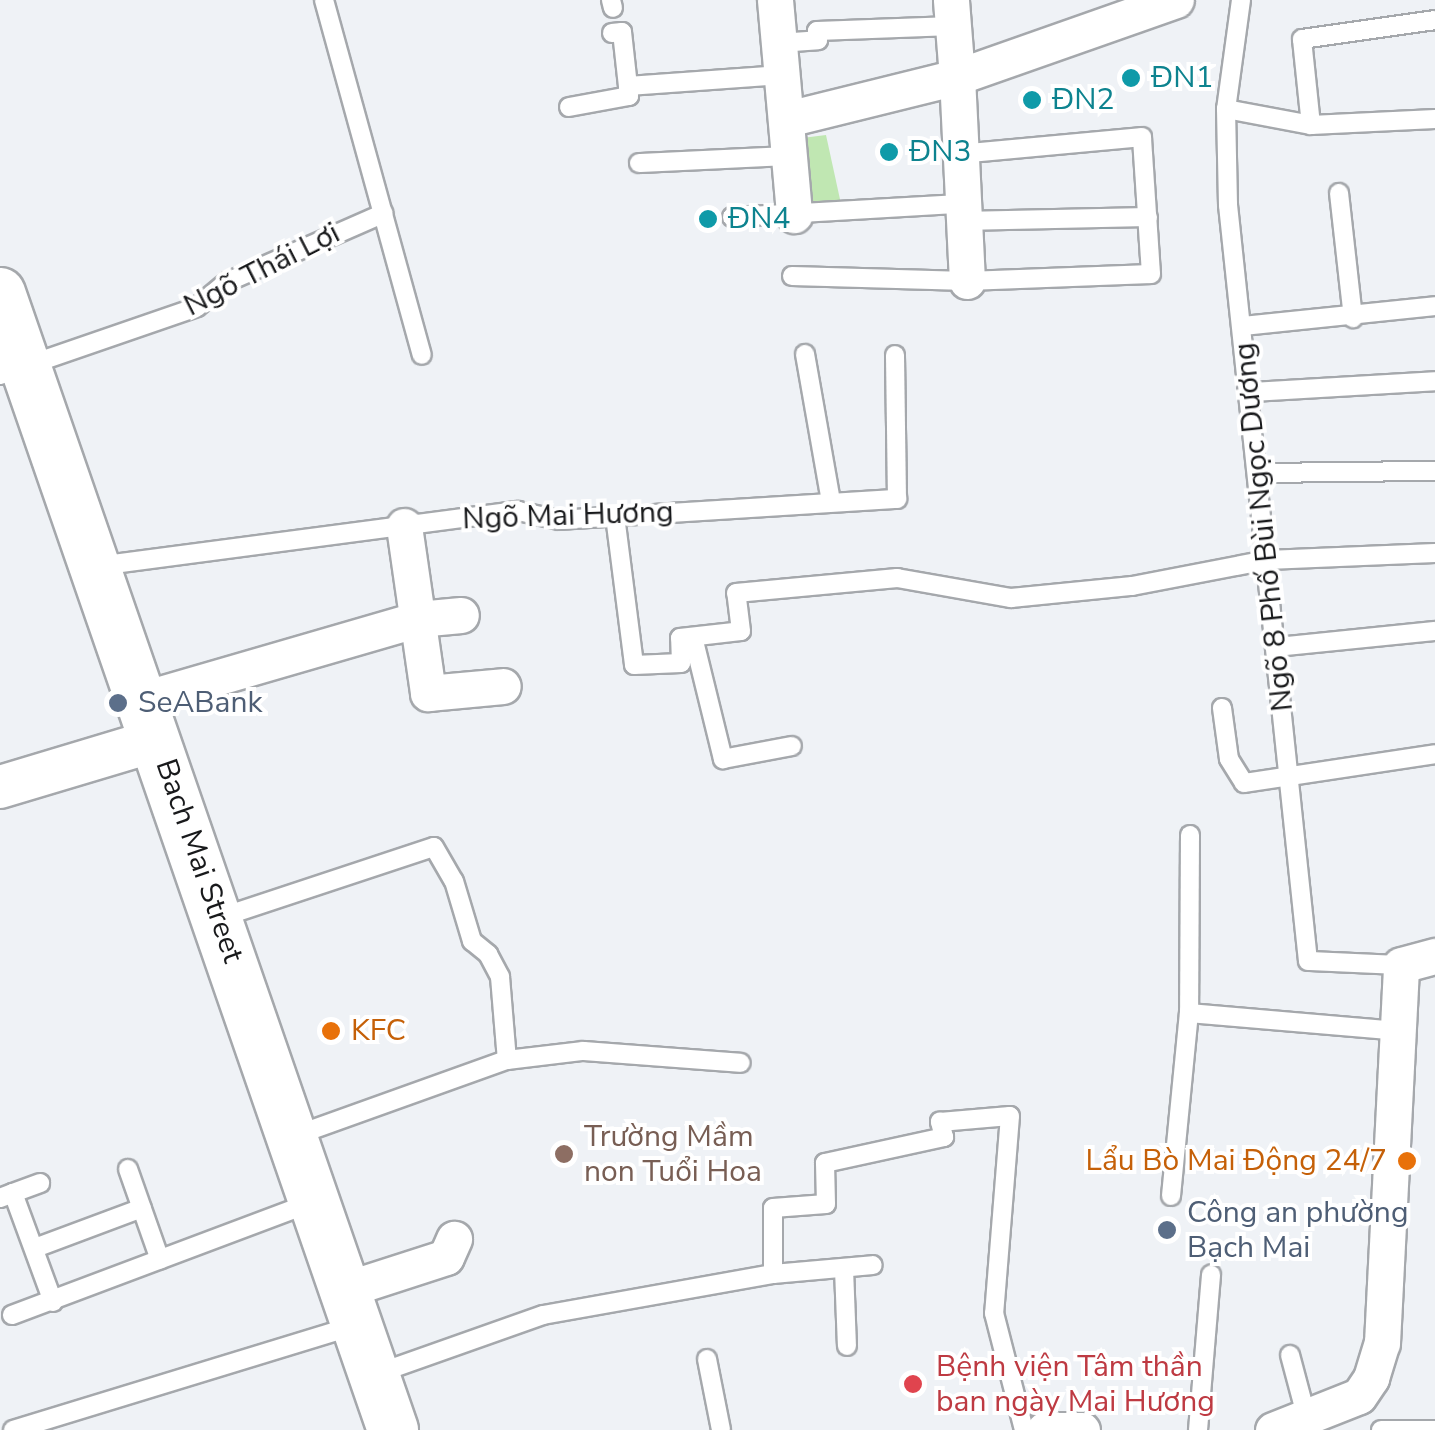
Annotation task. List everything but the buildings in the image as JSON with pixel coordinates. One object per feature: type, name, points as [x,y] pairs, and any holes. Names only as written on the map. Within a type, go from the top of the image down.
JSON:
[{"type":"main road","name":"Bach Mai Street","points":[[0,294],[13,371],[97,566],[393,1430]]},
{"type":"street","points":[[775,0],[794,214]]},
{"type":"street","points":[[786,119],[956,77],[1176,0]]},
{"type":"street","points":[[952,13],[966,281]]},
{"type":"street","points":[[404,526],[428,693],[503,686]]},
{"type":"street","points":[[0,787],[150,720],[418,619],[461,615]]},
{"type":"street","points":[[1273,1430],[1359,1396],[1382,1343],[1401,965],[1435,956]]},
{"type":"street","points":[[350,1307],[446,1257],[454,1239]]},
{"type":"street","points":[[1044,1430],[1082,1430]]},
{"type":"lane","points":[[324,0],[422,355]]},
{"type":"lane","name":"Ngõ 8 Phố Bùi Ngọc Dương","points":[[1242,0],[1226,109],[1228,205],[1252,392],[1308,961],[1401,965]]},
{"type":"lane","points":[[628,86],[781,59],[818,40],[818,31],[952,13]]},
{"type":"lane","points":[[1312,125],[1302,38],[1435,20]]},
{"type":"lane","points":[[569,108],[629,96],[622,32],[612,33]]},
{"type":"lane","points":[[1226,109],[1312,125],[1435,119]]},
{"type":"lane","points":[[792,276],[883,273],[966,281],[1150,274],[1142,136],[960,154]]},
{"type":"lane","points":[[638,163],[790,156]]},
{"type":"lane","points":[[1338,193],[1353,318]]},
{"type":"lane","name":"Ngõ Thái Lợi","points":[[13,371],[197,307],[227,282],[384,213]]},
{"type":"lane","points":[[732,217],[961,213],[1148,216]]},
{"type":"lane","points":[[1243,326],[1353,318],[1435,306]]},
{"type":"lane","points":[[805,354],[831,502]]},
{"type":"lane","name":"Ngõ Mai Hương","points":[[97,566],[518,511],[558,520],[898,498],[894,355]]},
{"type":"lane","points":[[1252,392],[1435,381]]},
{"type":"lane","points":[[1260,473],[1435,471]]},
{"type":"lane","points":[[615,516],[634,665],[682,663],[680,638],[740,631],[736,593],[897,578],[1011,598],[1132,586],[1266,560],[1435,553]]},
{"type":"lane","points":[[1277,647],[1435,631]]},
{"type":"lane","points":[[693,637],[723,759],[792,746]]},
{"type":"lane","points":[[1222,708],[1228,759],[1244,783],[1435,754]]},
{"type":"lane","points":[[1170,1196],[1188,1013],[1190,835]]},
{"type":"lane","points":[[218,918],[434,847],[450,870],[472,941],[488,954],[500,977],[506,1060]]},
{"type":"lane","points":[[1188,1013],[1400,1031]]},
{"type":"lane","points":[[292,1137],[506,1060],[583,1051],[741,1063]]},
{"type":"lane","points":[[773,1274],[773,1208],[826,1204],[825,1163],[944,1137],[940,1122],[1010,1116],[994,1313],[1024,1430]]},
{"type":"lane","points":[[128,1169],[160,1260]]},
{"type":"lane","points":[[40,1183],[6,1195],[35,1248],[53,1302]]},
{"type":"lane","points":[[12,1315],[314,1202]]},
{"type":"lane","points":[[35,1248],[142,1208]]},
{"type":"lane","points":[[374,1375],[543,1315],[773,1274],[873,1265]]},
{"type":"lane","points":[[844,1269],[847,1346]]},
{"type":"lane","points":[[1198,1430],[1211,1275]]},
{"type":"lane","points":[[13,1430],[350,1307]]},
{"type":"lane","points":[[1290,1355],[1307,1419]]},
{"type":"lane","points":[[707,1358],[721,1430]]},
{"type":"lane","points":[[1359,1396],[1380,1430],[1435,1430]]},
{"type":"green space","points":[[826,135],[841,204],[798,209],[794,139]]},
{"type":"place","name":"ĐN1","points":[[1131,78]]},
{"type":"place","name":"ĐN2","points":[[1032,100]]},
{"type":"place","name":"ĐN3","points":[[889,152]]},
{"type":"place","name":"ĐN4","points":[[708,219]]},
{"type":"place","name":"SeABank","points":[[118,703]]},
{"type":"place","name":"KFC","points":[[331,1031]]},
{"type":"place","name":"Trường Mầm non Tuổi Hoa","points":[[564,1154]]},
{"type":"place","name":"Lẩu Bò Mai Động 24/7","points":[[1407,1161]]},
{"type":"place","name":"Công an phường Bạch Mai","points":[[1167,1230]]},
{"type":"place","name":"Bệnh viện Tâm thần ban ngày Mai Hương","points":[[913,1384]]}]
